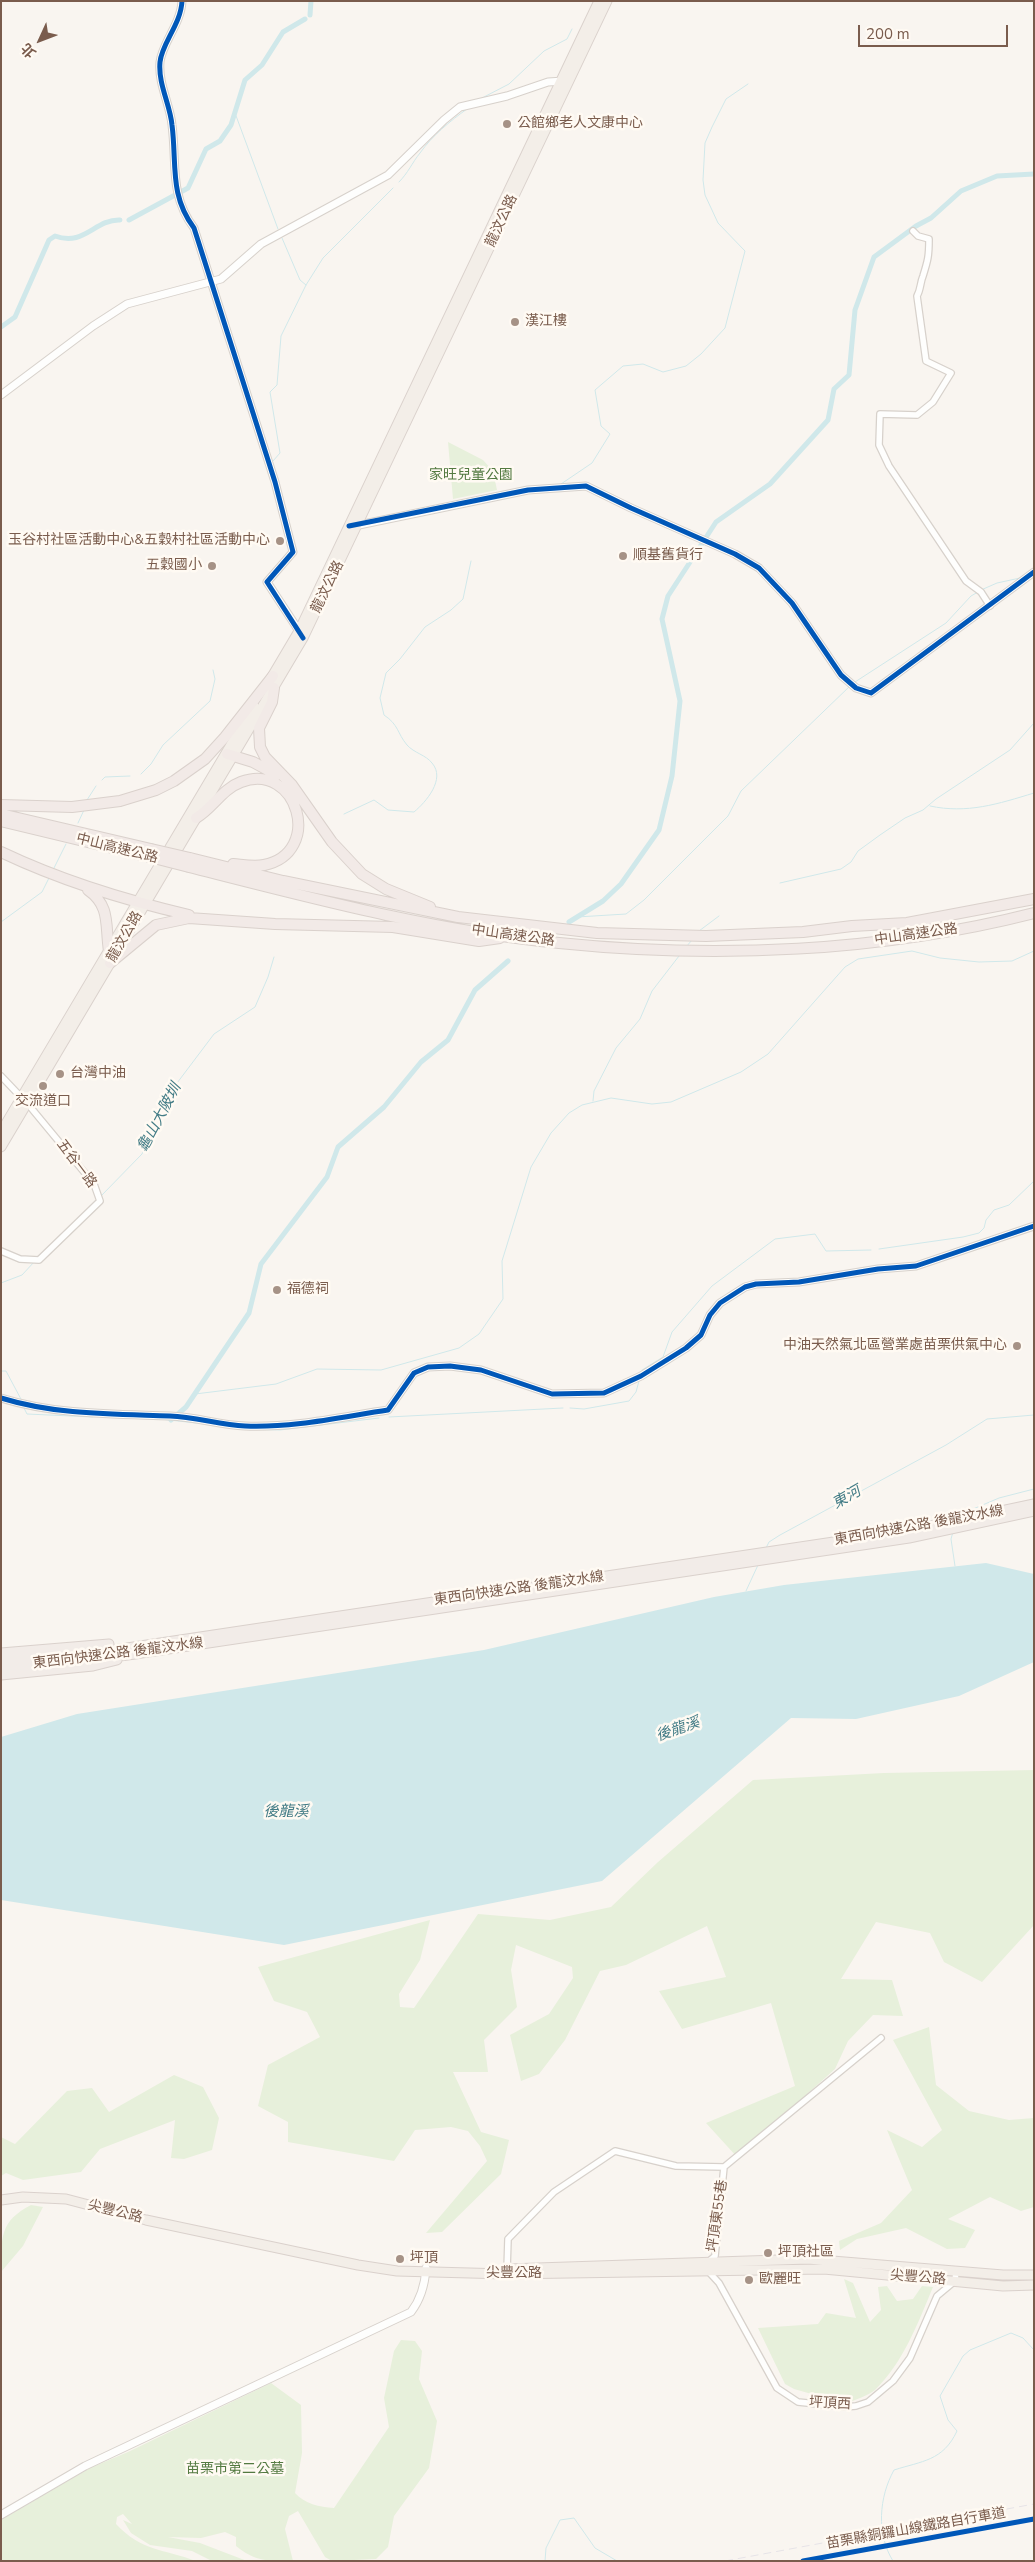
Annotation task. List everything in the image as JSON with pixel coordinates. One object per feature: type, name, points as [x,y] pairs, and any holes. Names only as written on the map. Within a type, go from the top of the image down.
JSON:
[{"type":"highway","points":[[1,805],[72,807],[120,801],[156,790],[174,782],[183,777],[210,753],[272,676]]},
{"type":"highway","points":[[274,688],[272,702],[259,728],[260,747],[265,757],[292,785],[332,842],[362,874],[386,889],[464,918]]},
{"type":"highway","points":[[230,755],[253,762],[292,785]]},
{"type":"highway","points":[[196,818],[208,811],[234,785],[250,780],[265,780],[282,788],[296,806],[299,820],[297,834],[290,848],[282,856],[266,864],[256,866],[214,864]]},
{"type":"highway","name":"中山高速公路","points":[[1,814],[413,920],[559,943],[656,950],[768,949],[911,937],[1034,913]]},
{"type":"highway","name":"中山高速公路","points":[[1,821],[151,853]]},
{"type":"highway","points":[[1,852],[36,869],[83,887],[140,904],[214,920]]},
{"type":"highway","name":"中山高速公路","points":[[189,863],[214,864],[292,883],[464,918],[597,933],[706,936],[755,935],[907,923],[1034,899]]},
{"type":"highway","points":[[83,887],[95,895],[105,911],[108,921],[109,951]]},
{"type":"highway","points":[[110,963],[156,925],[183,918],[392,927],[478,940],[512,937]]},
{"type":"highway","name":"東西向快速公路 後龍汶水線","points":[[1,1660],[67,1657],[908,1531],[1034,1504]]},
{"type":"highway","name":"東西向快速公路 後龍汶水線","points":[[1,1667],[68,1663],[135,1654],[909,1538],[1034,1511]]},
{"type":"highway","points":[[1,1653],[68,1650],[142,1640],[167,1641]]},
{"type":"highway","points":[[1,1675],[93,1666],[135,1654]]},
{"type":"main road","name":"龍汶公路","points":[[1,1132],[24,1100],[110,963],[140,904],[230,755],[274,688],[283,665],[301,635],[416,395],[564,81],[599,1]]},
{"type":"main road","name":"龍汶公路","points":[[564,81],[607,1]]},
{"type":"main road","name":"龍汶公路","points":[[1,1147],[24,1100],[109,951],[196,818],[272,676],[283,665]]},
{"type":"main road","name":"尖豐公路","points":[[3,2198],[40,2196],[66,2199],[146,2220],[358,2265],[426,2270],[507,2271],[707,2268],[824,2269],[1003,2286],[1034,2285]]},
{"type":"main road","name":"尖豐公路","points":[[707,2268],[808,2259],[1003,2275],[1034,2275]]},
{"type":"street","points":[[182,1],[182,12],[160,60],[163,93],[172,124],[174,177],[185,216],[194,228],[275,482],[293,552],[267,582],[301,635]]},
{"type":"street","points":[[1,394],[93,326],[127,304],[221,279],[261,244],[388,175],[444,120],[460,107],[564,81]]},
{"type":"street","points":[[913,231],[918,236],[929,239],[929,263],[922,278],[921,290],[917,296],[926,361],[951,373],[933,402],[917,415],[880,414],[879,444],[889,466],[932,533],[966,581],[979,591],[990,606]]},
{"type":"street","points":[[353,526],[528,490],[586,486],[702,539],[759,568],[792,604],[841,675],[852,684],[871,693],[1034,572]]},
{"type":"street","points":[[1,1076],[24,1100]]},
{"type":"street","name":"五谷一路","points":[[1,1251],[20,1258],[39,1260],[100,1200],[94,1184],[24,1100]]},
{"type":"street","points":[[3,1399],[32,1407],[98,1414],[172,1416],[243,1426],[280,1426],[388,1410],[414,1373],[428,1367],[443,1366],[482,1370],[552,1394],[604,1393],[641,1376],[686,1348],[701,1335],[710,1315],[720,1303],[745,1287],[756,1284],[799,1282],[878,1269],[916,1266],[1034,1226]]},
{"type":"street","points":[[507,2271],[508,2240],[554,2192],[614,2150],[676,2166],[724,2167],[881,2038]]},
{"type":"street","name":"坪頂東55巷","points":[[707,2268],[715,2256],[724,2167]]},
{"type":"street","name":"坪頂西","points":[[707,2268],[719,2283],[778,2388],[798,2402],[845,2407],[868,2402],[893,2381],[910,2358],[937,2296],[955,2281]]},
{"type":"street","points":[[1,2515],[85,2466],[411,2312],[420,2297],[426,2270]]},
{"type":"street","points":[[955,2281],[956,2271]]},
{"type":"green space","name":"家旺兒童公園","points":[[448,442],[483,460],[493,471],[497,490],[453,499]]},
{"type":"green space","points":[[1034,1770],[1034,1925],[982,1982],[944,1962],[930,1933],[876,1922],[841,1979],[892,1980],[903,2016],[873,2015],[848,2041],[835,2069],[737,2157],[706,2123],[795,2086],[771,2003],[682,2029],[659,1991],[726,1977],[707,1926],[626,1965],[600,1971],[565,2040],[539,2074],[521,2081],[510,2035],[549,2014],[573,1978],[572,1967],[516,1945],[511,1970],[517,2007],[484,2040],[488,2072],[453,2072],[481,2132],[509,2140],[501,2174],[442,2232],[426,2233],[487,2161],[480,2146],[468,2131],[451,2127],[415,2130],[394,2161],[288,2142],[288,2122],[258,2106],[268,2065],[320,2037],[307,2012],[274,2001],[258,1967],[430,1920],[420,1960],[399,1994],[400,2007],[414,2008],[478,1914],[550,1920],[611,1907],[658,1862],[753,1780],[884,1773]]},
{"type":"green space","points":[[929,2027],[936,2085],[969,2111],[1009,2120],[1034,2118],[1034,2207],[1021,2211],[990,2197],[948,2219],[975,2230],[965,2248],[947,2249],[906,2228],[857,2239],[840,2250],[839,2241],[881,2223],[912,2190],[887,2130],[922,2147],[942,2130],[893,2040]]},
{"type":"green space","points":[[174,2075],[203,2087],[219,2118],[212,2150],[184,2159],[171,2158],[175,2120],[100,2149],[81,2172],[23,2180],[6,2173],[1,2176],[1,2137],[15,2144],[67,2091],[92,2088],[109,2112]]},
{"type":"green space","points":[[31,2205],[43,2207],[23,2246],[1,2272],[1,2249],[4,2231],[13,2217]]},
{"type":"green space","points":[[844,2279],[853,2283],[870,2322],[881,2310],[878,2287],[887,2286],[897,2301],[913,2299],[922,2286],[933,2287],[909,2342],[894,2368],[875,2390],[847,2404],[794,2389],[785,2384],[758,2328],[818,2324],[826,2313],[856,2318]]},
{"type":"green space","name":"苗栗市第二公墓","points":[[401,2340],[415,2341],[422,2351],[419,2379],[437,2421],[429,2468],[394,2516],[388,2547],[376,2559],[332,2561],[325,2557],[298,2511],[289,2516],[285,2529],[293,2561],[262,2560],[256,2558],[236,2546],[236,2537],[225,2532],[201,2538],[168,2537],[200,2543],[247,2561],[212,2561],[192,2551],[150,2545],[131,2533],[123,2520],[132,2524],[123,2514],[117,2517],[116,2524],[125,2533],[153,2548],[196,2561],[1,2561],[1,2520],[90,2468],[128,2452],[271,2383],[301,2405],[302,2453],[295,2493],[303,2500],[313,2504],[334,2508],[389,2427],[384,2398],[394,2351]]},
{"type":"water","name":"後龍溪","points":[[986,1563],[1034,1574],[1034,1662],[959,1696],[856,1719],[791,1718],[602,1881],[284,1945],[1,1900],[1,1737],[77,1714],[484,1650],[714,1597],[784,1585]]},
{"type":"waterway","points":[[310,15],[311,1]]},
{"type":"waterway","points":[[129,220],[188,188],[206,149],[220,141],[231,125],[245,80],[262,65],[283,32],[305,19]]},
{"type":"waterway","points":[[482,98],[509,84],[544,51],[567,39],[572,29]]},
{"type":"waterway","name":"龜山大陂圳","points":[[561,484],[592,463],[610,434],[601,426],[595,390],[623,366],[643,364],[663,372],[686,366],[701,354],[725,328],[745,251],[718,223],[705,195],[703,180],[705,143],[726,99],[748,84]]},
{"type":"waterway","points":[[399,182],[430,141],[467,109]]},
{"type":"waterway","points":[[235,113],[278,229]]},
{"type":"waterway","points":[[569,922],[603,901],[621,884],[659,830],[672,776],[680,701],[662,619],[668,596],[716,522],[770,484],[828,420],[834,389],[849,375],[855,310],[874,257],[916,226],[931,218],[961,191],[997,176],[1034,174]]},
{"type":"waterway","points":[[273,461],[280,453],[270,392],[277,385],[281,336],[306,285],[323,258],[393,188]]},
{"type":"waterway","points":[[1,327],[15,317],[49,240],[55,236],[65,238],[82,236],[103,224],[120,220]]},
{"type":"waterway","points":[[282,238],[300,280],[306,285]]},
{"type":"waterway","name":"龜山大陂圳","points":[[344,814],[374,800],[388,810],[414,812],[433,790],[436,783],[436,769],[429,760],[407,745],[395,726],[384,715],[380,698],[386,673],[400,659],[425,627],[451,610],[463,599],[471,561]]},
{"type":"waterway","points":[[981,590],[997,583],[1020,578]]},
{"type":"waterway","points":[[855,682],[946,623],[971,596],[978,592]]},
{"type":"waterway","points":[[141,774],[151,764],[163,745],[210,701],[215,679],[213,670]]},
{"type":"waterway","points":[[577,917],[626,914],[644,900],[728,816],[741,791],[850,686]]},
{"type":"waterway","points":[[780,883],[841,869],[851,862],[858,851],[880,835],[905,818],[923,810],[936,799],[1010,750],[1034,723]]},
{"type":"waterway","points":[[102,780],[105,777],[130,776]]},
{"type":"waterway","points":[[87,800],[96,786]]},
{"type":"waterway","points":[[930,806],[957,809],[982,807],[1034,793]]},
{"type":"waterway","points":[[78,823],[84,810]]},
{"type":"waterway","points":[[53,870],[66,844]]},
{"type":"waterway","points":[[1,922],[42,892],[49,878]]},
{"type":"waterway","points":[[699,931],[719,916]]},
{"type":"waterway","points":[[686,947],[692,940]]},
{"type":"waterway","points":[[195,1394],[276,1384],[317,1369],[381,1370],[459,1348],[479,1334],[503,1299],[502,1261],[531,1167],[551,1133],[569,1113],[582,1105],[611,1098],[652,1104],[671,1102],[741,1072],[768,1054],[845,967],[858,959],[912,951],[940,958],[979,962],[1012,961],[1034,951]]},
{"type":"waterway","points":[[593,1101],[594,1091],[616,1048],[640,1019],[652,991],[679,956]]},
{"type":"waterway","name":"龜山大陂圳","points":[[102,1195],[142,1154],[158,1113],[168,1095],[214,1034],[255,1007],[274,957]]},
{"type":"waterway","points":[[171,1420],[186,1407],[249,1313],[261,1264],[327,1177],[338,1147],[384,1107],[421,1062],[448,1040],[475,990],[508,961]]},
{"type":"waterway","points":[[879,1249],[979,1233],[994,1210],[1009,1205],[1034,1181]]},
{"type":"waterway","name":"龜山大陂圳","points":[[84,1213],[97,1200]]},
{"type":"waterway","points":[[642,1370],[663,1357],[672,1332],[712,1286],[775,1239],[815,1234],[826,1251],[871,1250]]},
{"type":"waterway","name":"龜山大陂圳","points":[[1,1283],[22,1275],[35,1261]]},
{"type":"waterway","points":[[1,1371],[6,1371],[22,1401]]},
{"type":"waterway","points":[[570,1408],[584,1409],[629,1401],[636,1392],[639,1381]]},
{"type":"waterway","points":[[24,1408],[27,1414],[93,1417]]},
{"type":"waterway","points":[[389,1417],[563,1408]]},
{"type":"waterway","name":"東河","points":[[766,1548],[769,1542],[780,1535],[946,1445],[987,1419],[1034,1415]]},
{"type":"waterway","points":[[239,1429],[280,1430],[379,1418]]},
{"type":"waterway","points":[[160,1419],[205,1424]]},
{"type":"waterway","points":[[959,1515],[999,1498],[1034,1489]]},
{"type":"waterway","points":[[953,1532],[951,1539],[955,1566]]},
{"type":"waterway","name":"東河","points":[[746,1591],[758,1565]]},
{"type":"waterway","points":[[893,2561],[884,2539],[882,2527],[881,2516],[885,2492],[894,2470],[923,2462],[938,2454],[951,2441],[957,2431],[948,2420],[940,2396],[963,2356],[970,2350],[1011,2333],[1023,2338],[1034,2350]]},
{"type":"waterway","points":[[545,2561],[546,2548],[560,2520],[574,2518],[595,2548],[617,2561]]},
{"type":"railway","points":[[725,2561],[1034,2504]]},
{"type":"cycle path","points":[[182,1],[178,18],[161,55],[160,62],[162,86],[172,125],[177,191],[186,216],[194,228],[275,482],[293,552],[267,582],[303,638]]},
{"type":"cycle path","points":[[349,526],[528,490],[586,486],[735,554],[759,568],[792,603],[841,675],[856,688],[871,693],[1034,572]]},
{"type":"cycle path","points":[[1,1398],[22,1404],[64,1411],[180,1417],[245,1426],[263,1426],[317,1421],[388,1410],[414,1373],[428,1367],[450,1366],[481,1370],[552,1394],[604,1393],[641,1376],[686,1348],[701,1335],[710,1315],[720,1303],[745,1287],[756,1284],[799,1282],[878,1269],[916,1266],[1034,1226]]},
{"type":"cycle path","name":"苗栗縣銅鑼山線鐵路自行車道","points":[[803,2561],[1034,2519]]},
{"type":"place","name":"公館鄉老人文康中心","points":[[507,124]]},
{"type":"place","name":"漢江樓","points":[[515,322]]},
{"type":"place","name":"玉谷村社區活動中心&五穀村社區活動中心","points":[[280,541]]},
{"type":"place","name":"順基舊貨行","points":[[623,556]]},
{"type":"place","name":"五穀國小","points":[[212,566]]},
{"type":"place","name":"台灣中油","points":[[60,1074]]},
{"type":"place","name":"交流道口","points":[[43,1086]]},
{"type":"place","name":"福德祠","points":[[277,1290]]},
{"type":"place","name":"中油天然氣北區營業處苗栗供氣中心","points":[[1017,1346]]},
{"type":"place","name":"坪頂社區","points":[[768,2253]]},
{"type":"place","name":"坪頂","points":[[400,2259]]},
{"type":"place","name":"歐麗旺","points":[[749,2280]]}]
